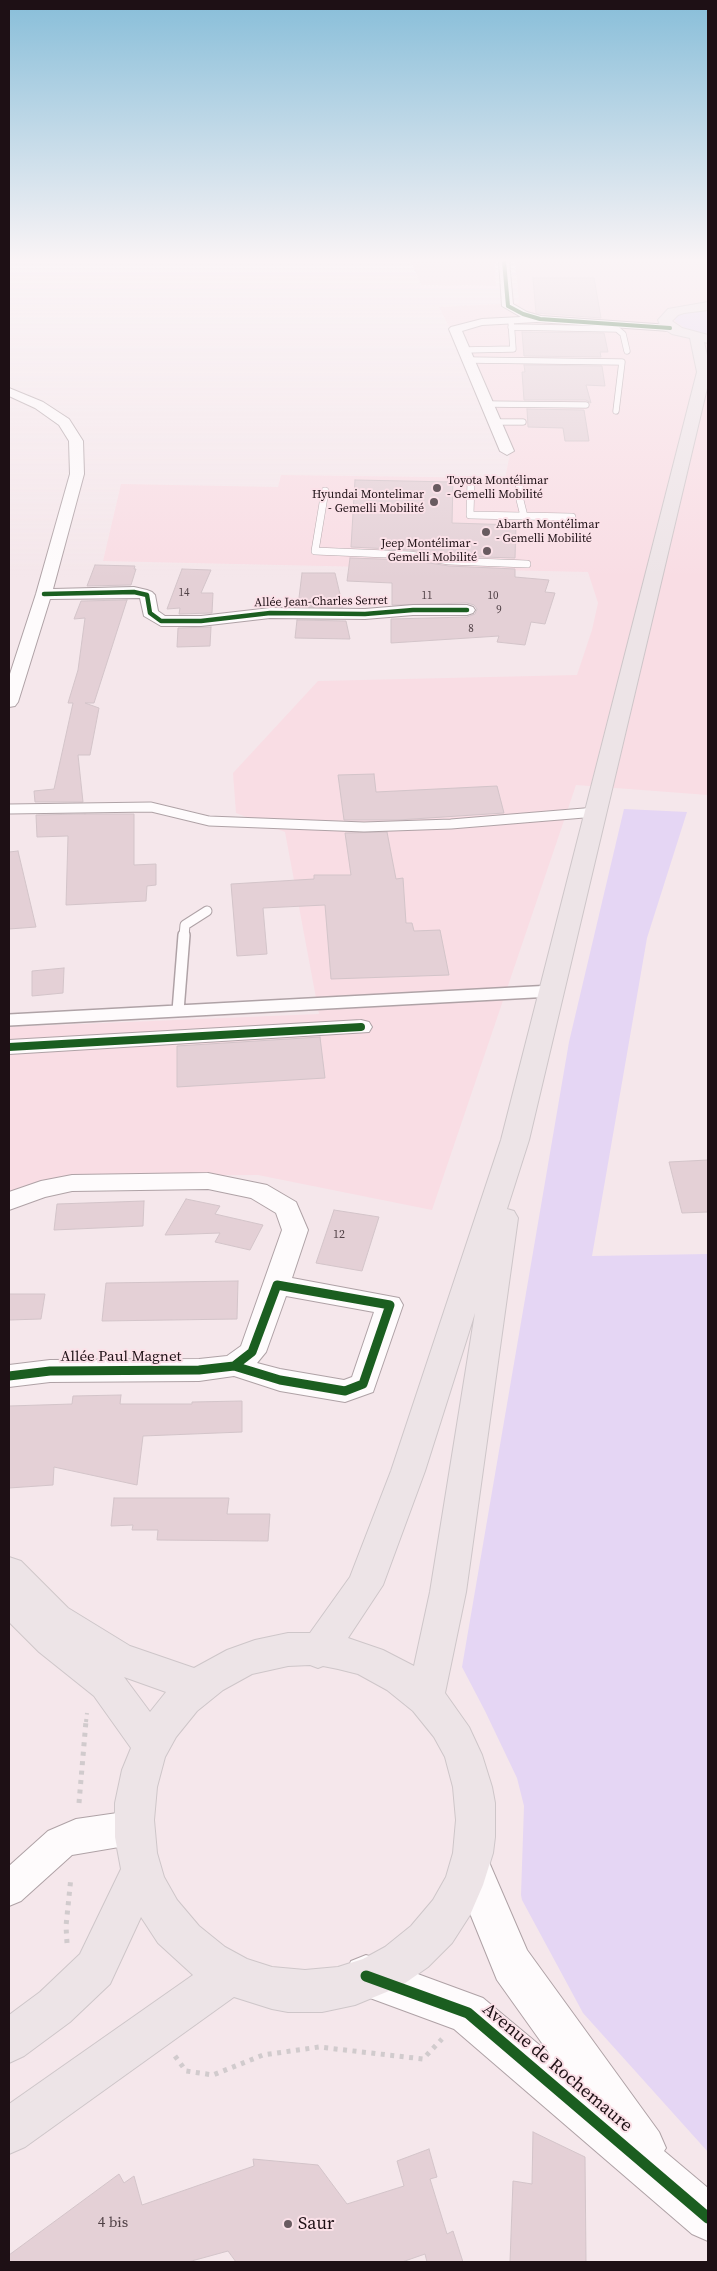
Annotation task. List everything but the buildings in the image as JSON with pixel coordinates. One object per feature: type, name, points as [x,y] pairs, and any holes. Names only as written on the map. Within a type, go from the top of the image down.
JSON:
[{"type":"main road","points":[[318,1652],[365,1585],[408,1471],[515,1140],[706,370]]},
{"type":"main road","points":[[426,1695],[448,1592],[515,1140]]},
{"type":"main road","points":[[9,1572],[55,1619],[118,1659],[201,1687]]},
{"type":"main road","points":[[9,1600],[48,1638],[107,1684],[150,1743]]},
{"type":"main road","points":[[318,1652],[357,1658],[394,1672],[426,1695],[456,1730],[475,1773],[481,1821],[472,1869],[449,1914],[412,1951],[366,1976],[321,1987],[275,1987],[230,1974],[190,1950],[159,1918],[138,1878],[131,1828],[134,1782],[150,1743],[173,1712],[201,1687],[245,1664],[277,1655],[318,1652]]},
{"type":"main road","points":[[9,2041],[55,2007],[95,1970],[138,1878]]},
{"type":"main road","points":[[9,2130],[230,1974]]},
{"type":"street","points":[[472,367],[507,451]]},
{"type":"street","points":[[9,392],[39,405],[64,422],[76,441],[76,474],[44,594],[9,702]]},
{"type":"street","name":"Allée Jean-Charles Serret","points":[[44,594],[134,592],[147,595],[150,613],[161,621],[201,621],[270,613],[365,614],[414,610],[467,610]]},
{"type":"street","points":[[9,1047],[361,1028]]},
{"type":"street","points":[[9,1201],[40,1189],[72,1183],[208,1181],[258,1191],[287,1208],[295,1230],[277,1285],[252,1352],[234,1366]]},
{"type":"street","name":"Allée Paul Magnet","points":[[9,1376],[50,1371],[200,1370],[234,1366],[280,1380],[345,1391],[363,1384],[390,1305],[277,1285]]},
{"type":"street","points":[[9,1889],[60,1843],[76,1836],[131,1828]]},
{"type":"street","name":"Avenue de Rochemaure","points":[[472,1869],[512,1965],[666,2180]]},
{"type":"street","name":"Avenue de Rochemaure","points":[[366,1976],[468,2013],[666,2180],[708,2218]]},
{"type":"lane","points":[[506,367],[621,369],[616,410]]},
{"type":"lane","points":[[487,404],[509,402],[586,405]]},
{"type":"lane","points":[[495,422],[523,422]]},
{"type":"lane","points":[[519,479],[520,500],[524,516]]},
{"type":"lane","points":[[471,480],[470,514],[572,517]]},
{"type":"lane","points":[[326,491],[315,551],[410,555],[449,561],[527,564]]},
{"type":"lane","points":[[9,809],[151,807],[209,822],[364,827],[451,824],[596,812]]},
{"type":"lane","points":[[178,1011],[185,925],[207,911]]},
{"type":"lane","points":[[9,1020],[552,990]]},
{"type":"path","points":[[169,2047],[186,2071],[213,2075],[263,2055],[318,2047],[423,2059],[468,2013]]},
{"type":"shaded area","points":[[469,367],[708,367],[708,795],[576,785],[432,1210],[258,1175],[66,1176],[9,1194],[9,1027],[319,1014],[285,832],[236,813],[233,773],[318,681],[577,675],[592,630],[598,603],[588,572],[103,561],[121,484],[278,487],[281,475],[505,478],[511,449]]},
{"type":"shaded area","points":[[624,809],[687,812],[647,938],[592,1256],[708,1254],[708,2152],[583,2013],[522,1900],[524,1806],[517,1778],[462,1667],[569,1042]]},
{"type":"cycle path","points":[[44,594],[134,592],[147,595],[150,613],[161,621],[201,621],[270,613],[365,614],[413,610],[467,610]]},
{"type":"cycle path","points":[[9,1047],[361,1027]]},
{"type":"cycle path","points":[[9,1376],[50,1371],[199,1370],[234,1366],[280,1380],[345,1391],[363,1384],[390,1305],[277,1285],[252,1352],[234,1366]]},
{"type":"cycle path","points":[[366,1976],[468,2013],[708,2218]]},
{"type":"place","name":"Toyota Montélimar - Gemelli Mobilité","points":[[437,488]]},
{"type":"place","name":"Hyundai Montelimar - Gemelli Mobilité","points":[[434,502]]},
{"type":"place","name":"Abarth Montélimar - Gemelli Mobilité","points":[[486,532]]},
{"type":"place","name":"Jeep Montélimar - Gemelli Mobilité","points":[[487,551]]},
{"type":"place","name":"Saur","points":[[288,2224]]}]
